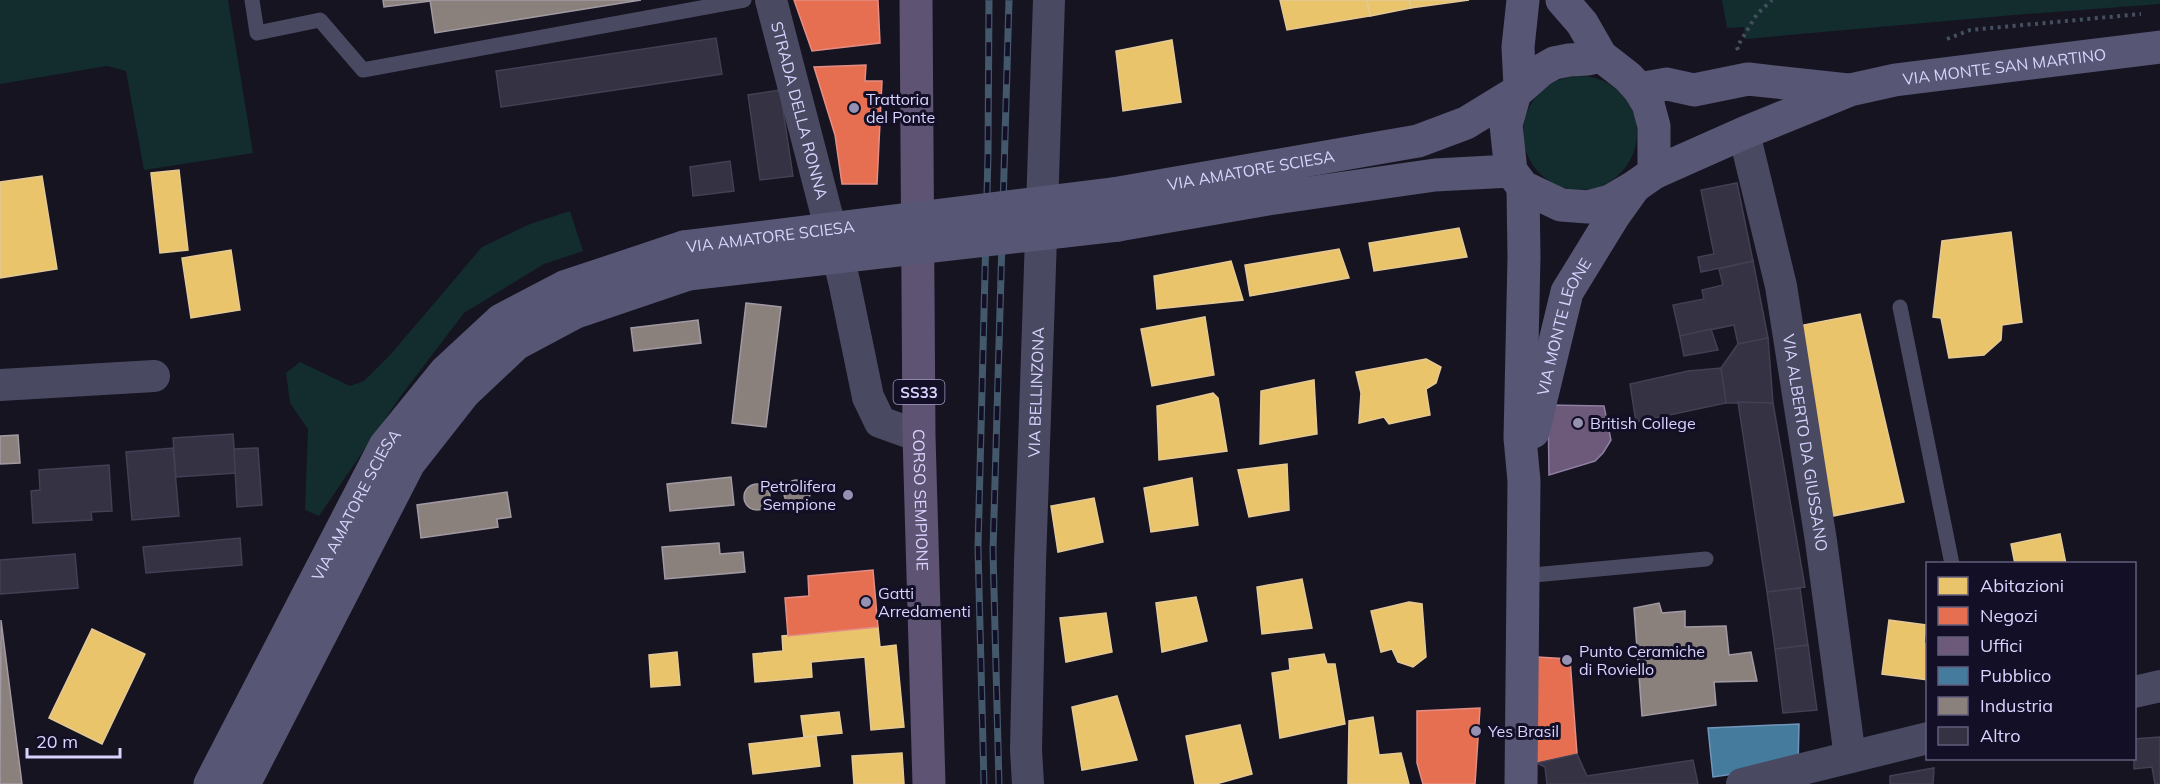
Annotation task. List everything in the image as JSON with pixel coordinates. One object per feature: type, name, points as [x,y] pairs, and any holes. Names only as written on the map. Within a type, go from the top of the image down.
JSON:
[{"type":"main road","name":"CORSO SEMPIONE","points":[[916,0],[919,436],[929,784]]},
{"type":"street","name":"STRADA DELLA RONNA","points":[[771,0],[844,281],[868,397],[880,422],[919,436]]},
{"type":"street","name":"VIA BELLINZONA","points":[[1028,784],[1026,750],[1030,551],[1048,0]]},
{"type":"street","points":[[1523,0],[1518,47],[1517,90],[1506,125],[1517,179],[1561,205],[1574,208],[1588,207],[1610,201],[1644,180],[1654,126],[1648,104],[1639,89],[1628,77],[1601,56],[1582,23],[1562,0]]},
{"type":"street","name":"VIA MONTE SAN MARTINO","points":[[1644,180],[1744,133],[1850,90],[1896,80],[2160,47]]},
{"type":"street","points":[[1517,90],[1554,63],[1601,56]]},
{"type":"street","name":"VIA MONTE SAN MARTINO","points":[[1639,89],[1667,84],[1694,90],[1748,79],[1850,90]]},
{"type":"street","name":"VIA AMATORE SCIESA","points":[[1116,209],[1418,141],[1466,123],[1517,90]]},
{"type":"street","name":"VIA ALBERTO DA GIUSSANO","points":[[1744,133],[1781,286],[1821,541],[1850,757]]},
{"type":"street","name":"VIA AMATORE SCIESA","points":[[210,784],[385,446],[446,371],[501,320],[564,287],[686,261],[1116,209],[1268,199],[1424,177],[1517,179]]},
{"type":"street","name":"VIA MONTE LEONE","points":[[1517,179],[1524,257],[1520,438],[1524,481],[1521,784]]},
{"type":"street","name":"VIA MONTE LEONE","points":[[1524,481],[1567,292],[1613,217],[1644,180]]},
{"type":"street","name":"VIA AMATORE SCIESA","points":[[244,784],[409,463],[464,393],[516,345],[576,312],[686,261]]},
{"type":"street","points":[[0,385],[154,376]]},
{"type":"street","points":[[2136,692],[2160,686]]},
{"type":"street","points":[[1742,784],[1782,779],[1850,757],[1926,738]]},
{"type":"lane","points":[[252,0],[257,33],[320,20],[363,70],[744,0]]},
{"type":"lane","points":[[1900,307],[1952,562]]},
{"type":"lane","points":[[1523,576],[1706,559]]},
{"type":"path","points":[[1748,79],[1737,47],[1757,14],[1773,0]]},
{"type":"green space","points":[[0,0],[228,0],[253,153],[144,170],[126,71],[107,66],[0,84]]},
{"type":"green space","points":[[1722,0],[2160,0],[2160,4],[1745,39],[1744,27],[1727,28]]},
{"type":"green space","points":[[1580,76],[1602,80],[1612,85],[1628,101],[1633,111],[1637,133],[1633,155],[1628,165],[1612,181],[1602,186],[1580,190],[1558,186],[1548,181],[1532,165],[1527,155],[1523,133],[1527,111],[1532,101],[1548,85],[1558,80]]},
{"type":"green space","points":[[570,211],[583,251],[544,264],[464,313],[400,397],[319,516],[305,510],[308,429],[290,403],[286,373],[300,362],[350,386],[364,381],[391,354],[482,247],[530,224]]},
{"type":"building: Abitazioni","points":[[1280,0],[1367,0],[1370,16],[1287,30]]},
{"type":"building: Abitazioni","points":[[1367,0],[1409,0],[1411,8],[1370,16]]},
{"type":"building: Abitazioni","points":[[1409,0],[1469,0],[1411,8]]},
{"type":"building: Abitazioni","points":[[1172,40],[1181,102],[1123,111],[1116,51]]},
{"type":"building: Abitazioni","points":[[179,170],[188,250],[160,253],[151,173]]},
{"type":"building: Abitazioni","points":[[42,176],[57,269],[0,278],[0,182]]},
{"type":"building: Abitazioni","points":[[1459,228],[1467,257],[1374,271],[1369,243]]},
{"type":"building: Abitazioni","points":[[2011,232],[2022,322],[2002,325],[2001,340],[1984,355],[1949,358],[1941,318],[1933,317],[1942,241]]},
{"type":"building: Abitazioni","points":[[1339,249],[1349,278],[1250,296],[1245,265]]},
{"type":"building: Abitazioni","points":[[231,250],[240,310],[191,318],[182,258]]},
{"type":"building: Abitazioni","points":[[1231,261],[1243,300],[1157,309],[1154,276]]},
{"type":"building: Abitazioni","points":[[1860,314],[1904,502],[1818,519],[1788,328]]},
{"type":"building: Abitazioni","points":[[1205,317],[1214,375],[1152,386],[1141,329]]},
{"type":"building: Abitazioni","points":[[1426,359],[1441,367],[1436,383],[1426,389],[1430,415],[1389,424],[1384,417],[1359,423],[1361,393],[1356,372]]},
{"type":"building: Abitazioni","points":[[1314,380],[1317,434],[1260,444],[1261,391]]},
{"type":"building: Abitazioni","points":[[1213,393],[1218,398],[1227,451],[1159,460],[1157,406]]},
{"type":"building: Abitazioni","points":[[1287,464],[1289,510],[1249,517],[1238,470]]},
{"type":"building: Abitazioni","points":[[1192,478],[1198,525],[1151,532],[1144,488]]},
{"type":"building: Abitazioni","points":[[1094,498],[1103,542],[1058,552],[1051,506]]},
{"type":"building: Abitazioni","points":[[2060,534],[2066,562],[2015,562],[2011,544]]},
{"type":"building: Abitazioni","points":[[1302,579],[1312,628],[1262,634],[1257,587]]},
{"type":"building: Abitazioni","points":[[1196,597],[1207,641],[1162,652],[1156,603]]},
{"type":"building: Abitazioni","points":[[1409,602],[1422,604],[1426,657],[1413,667],[1398,662],[1392,649],[1381,652],[1371,611]]},
{"type":"building: Abitazioni","points":[[1106,613],[1112,652],[1066,662],[1060,618]]},
{"type":"building: Abitazioni","points":[[1889,620],[1926,625],[1924,643],[1926,644],[1926,680],[1882,674]]},
{"type":"building: Abitazioni","points":[[878,627],[880,647],[896,645],[904,727],[871,730],[865,657],[811,662],[812,677],[755,682],[753,654],[783,651],[782,636]]},
{"type":"building: Abitazioni","points":[[92,629],[145,654],[102,744],[49,718]]},
{"type":"building: Abitazioni","points":[[677,652],[680,685],[651,687],[649,655]]},
{"type":"building: Abitazioni","points":[[1324,654],[1327,664],[1335,664],[1345,724],[1280,738],[1272,673],[1290,670],[1289,659]]},
{"type":"building: Abitazioni","points":[[1117,696],[1137,760],[1082,770],[1072,707]]},
{"type":"building: Abitazioni","points":[[839,712],[842,733],[804,737],[801,716]]},
{"type":"building: Abitazioni","points":[[1373,717],[1379,755],[1401,753],[1409,784],[1348,784],[1349,721]]},
{"type":"building: Abitazioni","points":[[1240,725],[1252,774],[1216,784],[1195,784],[1186,736]]},
{"type":"building: Abitazioni","points":[[816,736],[820,766],[753,774],[749,744]]},
{"type":"building: Abitazioni","points":[[902,753],[904,784],[854,784],[852,756]]},
{"type":"building: Negozi","points":[[794,0],[878,0],[880,43],[812,51]]},
{"type":"building: Negozi","name":"Trattoria del Ponte","points":[[866,65],[865,81],[882,81],[877,184],[842,184],[835,135],[814,67]]},
{"type":"building: Negozi","points":[[873,570],[878,627],[788,636],[785,598],[809,596],[808,576]]},
{"type":"building: Negozi","points":[[1537,657],[1570,659],[1577,754],[1537,763]]},
{"type":"building: Negozi","points":[[1480,708],[1475,784],[1423,784],[1417,763],[1417,711]]},
{"type":"building: Uffici","name":"British College","points":[[1548,405],[1604,406],[1611,440],[1595,461],[1549,475]]},
{"type":"building: Pubblico","points":[[1799,724],[1798,765],[1713,777],[1708,728]]},
{"type":"building: Industria","points":[[383,0],[430,0],[430,1],[384,7]]},
{"type":"building: Industria","points":[[430,0],[641,0],[435,33]]},
{"type":"building: Industria","points":[[746,303],[781,307],[766,427],[732,423]]},
{"type":"building: Industria","points":[[698,320],[701,343],[634,351],[631,328]]},
{"type":"building: Industria","points":[[18,435],[20,463],[0,464],[0,436]]},
{"type":"building: Industria","points":[[731,477],[734,505],[670,511],[667,484]]},
{"type":"building: Industria","points":[[797,480],[806,484],[810,493],[806,502],[797,506],[788,502],[784,493],[788,484]]},
{"type":"building: Industria","points":[[757,484],[766,488],[770,497],[766,506],[757,510],[748,506],[744,497],[748,488]]},
{"type":"building: Industria","points":[[507,492],[511,517],[497,519],[498,527],[421,538],[417,505]]},
{"type":"building: Industria","points":[[719,543],[720,554],[743,552],[745,572],[665,579],[662,547]]},
{"type":"building: Industria","points":[[1659,603],[1662,613],[1685,611],[1685,627],[1726,626],[1729,655],[1751,652],[1757,681],[1714,682],[1716,705],[1642,716],[1634,608]]},
{"type":"building: Industria","points":[[1,620],[22,784],[0,784]]},
{"type":"building: Altro","points":[[716,38],[722,74],[501,107],[496,71]]},
{"type":"building: Altro","points":[[780,90],[793,176],[760,180],[748,95]]},
{"type":"building: Altro","points":[[730,161],[734,191],[693,196],[690,167]]},
{"type":"building: Altro","points":[[1737,183],[1753,261],[1701,272],[1698,257],[1714,254],[1701,190]]},
{"type":"building: Altro","points":[[1753,261],[1768,338],[1738,344],[1734,325],[1680,336],[1673,305],[1704,299],[1702,290],[1723,285],[1719,269]]},
{"type":"building: Altro","points":[[1711,329],[1718,350],[1684,356],[1680,336]]},
{"type":"building: Altro","points":[[1768,338],[1773,403],[1726,403],[1721,368],[1738,344]]},
{"type":"building: Altro","points":[[1721,368],[1726,403],[1636,422],[1630,384],[1688,371]]},
{"type":"building: Altro","points":[[1738,402],[1773,403],[1805,587],[1767,592]]},
{"type":"building: Altro","points":[[233,434],[236,473],[176,477],[173,438]]},
{"type":"building: Altro","points":[[173,448],[179,516],[132,520],[126,452]]},
{"type":"building: Altro","points":[[258,448],[262,505],[237,507],[234,449]]},
{"type":"building: Altro","points":[[109,465],[112,511],[91,512],[92,520],[33,523],[31,491],[40,490],[39,470]]},
{"type":"building: Altro","points":[[240,538],[242,565],[146,573],[143,547]]},
{"type":"building: Altro","points":[[75,554],[78,588],[0,594],[0,560]]},
{"type":"building: Altro","points":[[1800,588],[1808,645],[1775,649],[1767,592]]},
{"type":"building: Altro","points":[[1808,645],[1817,710],[1783,713],[1775,649]]},
{"type":"building: Altro","points":[[2160,737],[2160,784],[2155,784],[2152,767],[2134,769],[2136,739]]},
{"type":"building: Altro","points":[[1577,754],[1587,776],[1693,760],[1698,784],[1547,784],[1545,767],[1537,763]]},
{"type":"building: Altro","points":[[1934,768],[1933,784],[1890,784],[1890,776]]},
{"type":"railway","points":[[984,784],[978,548],[988,155],[989,0]]},
{"type":"railway","points":[[999,784],[993,551],[1009,0]]},
{"type":"place","name":"Trattoria del Ponte","points":[[854,108]]},
{"type":"place","name":"British College","points":[[1578,423]]},
{"type":"place","name":"Petrolifera Sempione","points":[[848,495]]},
{"type":"place","name":"Gatti Arredamenti","points":[[866,602]]},
{"type":"place","name":"Punto Ceramiche di Roviello","points":[[1567,660]]},
{"type":"place","name":"Yes Brasil","points":[[1476,731]]}]
